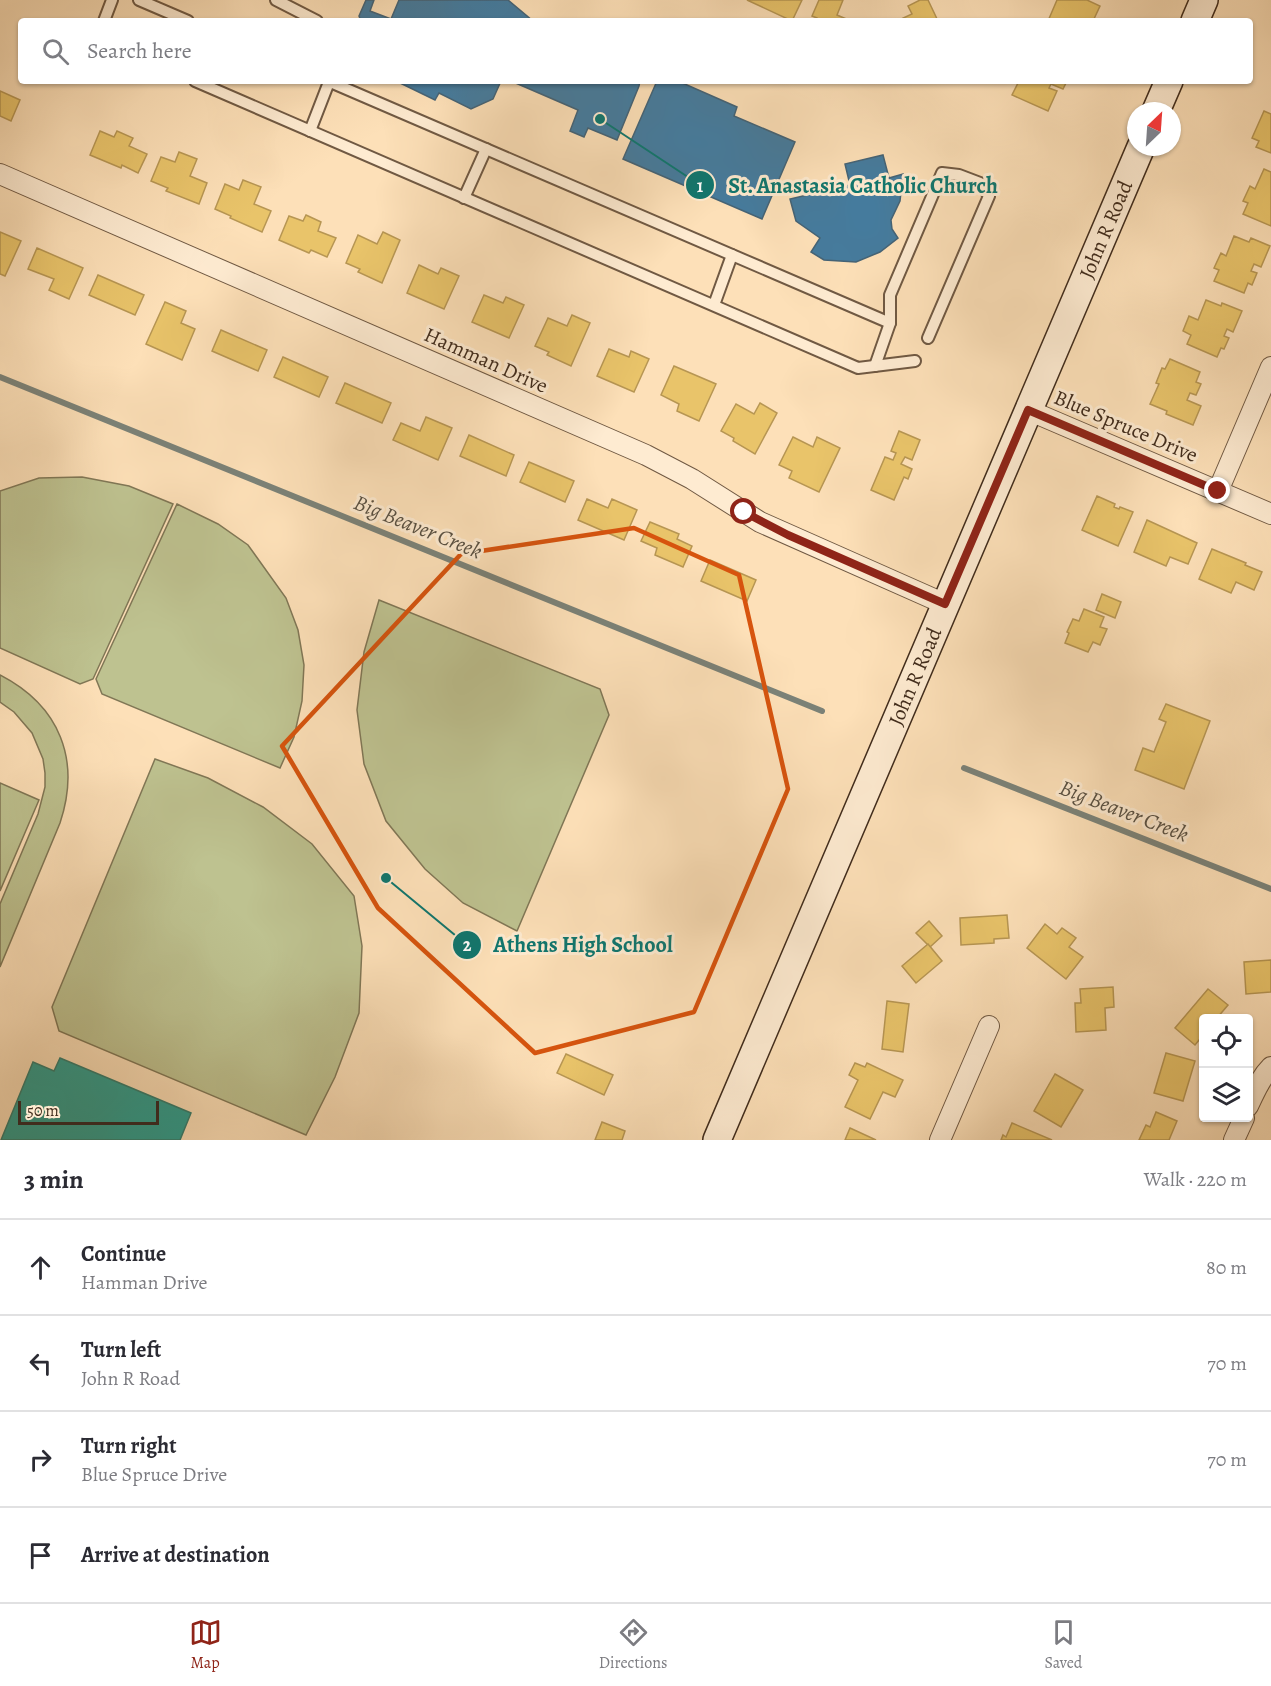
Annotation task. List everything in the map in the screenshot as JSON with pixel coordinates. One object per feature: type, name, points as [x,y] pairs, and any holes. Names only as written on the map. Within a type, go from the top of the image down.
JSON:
[{"type":"main road","points":[[1196,18],[1204,0]]},
{"type":"main road","points":[[1160,102],[1168,84]]},
{"type":"main road","name":"John R Road","points":[[717,1140],[1137,156]]},
{"type":"street","name":"Hamman Drive","points":[[0,174],[646,455],[692,479],[759,522],[945,604]]},
{"type":"street","points":[[1218,491],[1271,367]]},
{"type":"street","name":"Blue Spruce Drive","points":[[1028,410],[1271,514]]},
{"type":"street","points":[[940,1140],[989,1026]]},
{"type":"street","points":[[1253,1094],[1258,1083],[1271,1067]]},
{"type":"street","points":[[1234,1140],[1242,1122]]},
{"type":"lane","points":[[105,18],[112,0]]},
{"type":"lane","points":[[139,0],[181,18]]},
{"type":"lane","points":[[276,0],[311,18]]},
{"type":"lane","points":[[202,84],[858,368],[915,361]]},
{"type":"lane","points":[[310,130],[327,84]]},
{"type":"lane","points":[[344,84],[486,149],[890,323]]},
{"type":"lane","points":[[465,198],[486,149]]},
{"type":"lane","points":[[875,366],[890,323],[890,295],[942,173],[959,175],[980,183],[989,196],[928,338]]},
{"type":"lane","points":[[714,305],[732,255]]},
{"type":"highlighted area","points":[[634,528],[739,575],[788,789],[694,1012],[535,1053],[378,908],[282,746],[461,554]]},
{"type":"green space","points":[[82,477],[129,486],[173,504],[93,679],[80,684],[0,648],[0,491],[39,478]]},
{"type":"green space","points":[[177,504],[218,524],[248,545],[286,598],[298,630],[304,665],[302,701],[294,737],[280,768],[102,694],[96,679]]},
{"type":"green space","points":[[379,600],[600,689],[609,715],[517,931],[463,903],[425,869],[386,821],[364,764],[357,710],[364,652]]},
{"type":"green space","points":[[0,675],[38,702],[51,719],[66,757],[68,778],[66,800],[60,823],[0,967],[0,904],[38,814],[45,787],[45,773],[43,759],[32,733],[14,712],[0,702]]},
{"type":"green space","points":[[155,759],[208,778],[263,807],[312,844],[354,896],[362,946],[359,1013],[335,1077],[306,1135],[59,1031],[52,1007]]},
{"type":"green space","points":[[0,783],[39,800],[0,891]]},
{"type":"building: Homes","points":[[747,0],[802,0],[793,18],[786,18]]},
{"type":"building: Homes","points":[[819,0],[843,0],[837,15],[844,18],[812,16]]},
{"type":"building: Homes","points":[[920,0],[928,0],[937,18],[903,18],[912,14],[908,6]]},
{"type":"building: Homes","points":[[1057,0],[1087,0],[1100,6],[1094,18],[1049,18]]},
{"type":"building: Homes","points":[[1018,84],[1051,84],[1049,88],[1057,91],[1048,111],[1012,95]]},
{"type":"building: Homes","points":[[1051,84],[1066,84],[1063,89]]},
{"type":"building: Homes","points":[[0,91],[20,100],[11,121],[0,116]]},
{"type":"building: Homes","points":[[1264,111],[1271,114],[1271,153],[1256,147],[1259,141],[1252,138]]},
{"type":"building: Homes","points":[[100,131],[114,137],[117,131],[133,138],[129,146],[147,154],[138,173],[122,165],[121,168],[90,155]]},
{"type":"building: Homes","points":[[179,152],[197,159],[190,176],[207,183],[199,204],[166,191],[168,188],[151,181],[161,157],[175,162]]},
{"type":"building: Homes","points":[[1264,169],[1271,172],[1271,226],[1243,214],[1248,203],[1243,201],[1250,186],[1255,189]]},
{"type":"building: Homes","points":[[243,180],[261,187],[254,204],[271,211],[262,232],[215,209],[225,184],[239,190]]},
{"type":"building: Homes","points":[[306,215],[321,222],[318,231],[336,238],[327,257],[311,250],[309,253],[279,240],[289,216],[303,221]]},
{"type":"building: Homes","points":[[0,232],[21,241],[5,276],[0,274]]},
{"type":"building: Homes","points":[[383,232],[400,240],[382,283],[358,272],[360,269],[346,263],[358,235],[377,244]]},
{"type":"building: Homes","points":[[1234,236],[1249,242],[1251,238],[1270,246],[1261,267],[1254,264],[1251,271],[1257,273],[1252,285],[1248,283],[1244,293],[1214,281],[1219,270],[1214,268],[1221,253],[1226,256]]},
{"type":"building: Homes","points":[[37,248],[83,268],[69,299],[49,290],[54,279],[28,269]]},
{"type":"building: Homes","points":[[419,265],[438,274],[441,268],[459,276],[444,309],[407,293]]},
{"type":"building: Homes","points":[[98,275],[144,295],[135,315],[89,295]]},
{"type":"building: Homes","points":[[484,295],[503,303],[506,297],[524,305],[509,338],[472,322]]},
{"type":"building: Homes","points":[[1206,300],[1221,306],[1222,303],[1242,311],[1233,332],[1227,329],[1224,336],[1229,338],[1217,357],[1187,344],[1191,335],[1183,331],[1189,316],[1198,320]]},
{"type":"building: Homes","points":[[165,302],[186,311],[181,323],[195,329],[182,360],[146,344]]},
{"type":"building: Homes","points":[[572,315],[590,323],[571,366],[547,355],[549,352],[535,346],[548,318],[567,326]]},
{"type":"building: Homes","points":[[221,330],[267,350],[258,371],[212,351]]},
{"type":"building: Homes","points":[[609,349],[629,357],[631,351],[649,359],[634,392],[597,376]]},
{"type":"building: Homes","points":[[283,357],[328,377],[319,397],[274,377]]},
{"type":"building: Homes","points":[[1170,359],[1200,372],[1196,382],[1201,384],[1196,395],[1190,393],[1187,400],[1201,406],[1193,425],[1166,414],[1167,411],[1150,404],[1159,384],[1156,383],[1162,368],[1165,369]]},
{"type":"building: Homes","points":[[674,366],[716,384],[699,421],[677,411],[679,404],[661,395]]},
{"type":"building: Homes","points":[[345,383],[391,403],[382,423],[336,403]]},
{"type":"building: Homes","points":[[760,403],[777,413],[755,454],[721,431],[736,404],[754,414]]},
{"type":"building: Homes","points":[[426,417],[452,428],[438,460],[393,440],[401,423],[420,431]]},
{"type":"building: Homes","points":[[899,431],[920,440],[912,460],[905,457],[901,464],[912,469],[908,479],[904,477],[894,500],[871,490],[885,457],[893,460],[896,453],[891,451]]},
{"type":"building: Homes","points":[[469,435],[514,455],[506,476],[460,456]]},
{"type":"building: Homes","points":[[793,437],[813,447],[817,437],[840,448],[819,492],[789,478],[792,471],[779,465]]},
{"type":"building: Homes","points":[[529,462],[574,481],[565,502],[520,482]]},
{"type":"building: Homes","points":[[1097,496],[1115,504],[1114,507],[1133,512],[1118,546],[1082,530]]},
{"type":"building: Homes","points":[[587,499],[608,508],[612,499],[637,510],[624,540],[578,520]]},
{"type":"building: Homes","points":[[1147,520],[1197,543],[1188,564],[1170,557],[1166,566],[1134,552]]},
{"type":"building: Homes","points":[[650,522],[679,534],[677,539],[692,546],[683,567],[655,555],[657,548],[641,541]]},
{"type":"building: Homes","points":[[1212,549],[1262,572],[1254,590],[1236,582],[1231,593],[1199,579]]},
{"type":"building: Homes","points":[[710,560],[756,580],[747,601],[701,581]]},
{"type":"building: Homes","points":[[1102,594],[1121,602],[1115,618],[1096,610]]},
{"type":"building: Homes","points":[[1084,609],[1104,617],[1100,627],[1107,629],[1100,645],[1093,642],[1088,652],[1065,643],[1073,619],[1079,621]]},
{"type":"building: Homes","points":[[1166,704],[1210,721],[1184,789],[1135,770],[1143,748],[1154,752],[1166,722],[1159,719]]},
{"type":"building: Homes","points":[[1007,915],[1009,938],[994,939],[994,943],[961,945],[960,918]]},
{"type":"building: Homes","points":[[929,921],[942,936],[930,947],[916,933]]},
{"type":"building: Homes","points":[[1045,924],[1057,934],[1062,928],[1076,938],[1069,947],[1083,957],[1066,979],[1027,948]]},
{"type":"building: Homes","points":[[928,944],[942,961],[916,983],[902,966]]},
{"type":"building: Homes","points":[[1271,960],[1271,992],[1246,994],[1244,962]]},
{"type":"building: Homes","points":[[1113,987],[1114,1007],[1105,1008],[1106,1030],[1076,1032],[1075,1003],[1081,1003],[1080,989]]},
{"type":"building: Homes","points":[[1208,989],[1228,1005],[1220,1014],[1199,1014],[1199,1040],[1195,1045],[1175,1028]]},
{"type":"building: Homes","points":[[887,1001],[909,1004],[903,1052],[882,1049]]},
{"type":"building: Homes","points":[[1166,1053],[1195,1061],[1183,1101],[1154,1093]]},
{"type":"building: Homes","points":[[566,1054],[613,1075],[604,1095],[557,1073]]},
{"type":"building: Homes","points":[[855,1063],[865,1067],[867,1063],[903,1080],[895,1097],[883,1092],[870,1119],[845,1107],[858,1080],[849,1075]]},
{"type":"building: Homes","points":[[1055,1074],[1083,1090],[1061,1127],[1034,1111]]},
{"type":"building: Homes","points":[[1156,1112],[1177,1121],[1169,1140],[1139,1140],[1146,1125],[1150,1127]]},
{"type":"building: Homes","points":[[602,1122],[625,1131],[622,1140],[595,1140]]},
{"type":"building: Homes","points":[[1012,1123],[1052,1140],[1001,1140],[1003,1135],[1006,1137]]},
{"type":"building: Homes","points":[[850,1128],[876,1140],[845,1140]]},
{"type":"building: Schools","points":[[60,1058],[191,1113],[180,1140],[1,1140],[33,1062],[54,1071]]},
{"type":"building: Public","points":[[366,0],[374,0],[370,11],[388,18],[360,18]]},
{"type":"building: Public","points":[[399,0],[508,0],[529,18],[391,18]]},
{"type":"building: Public","points":[[402,84],[500,84],[493,99],[471,109],[439,93],[435,100]]},
{"type":"building: Public","points":[[518,84],[639,84],[617,140],[588,128],[584,137],[570,131],[578,110]]},
{"type":"building: Public","points":[[656,84],[685,84],[737,107],[734,116],[795,142],[762,219],[623,159]]},
{"type":"building: Public","points":[[883,155],[889,178],[903,174],[900,201],[891,220],[892,229],[898,238],[880,252],[856,262],[824,260],[811,252],[820,238],[796,221],[790,199],[850,185],[845,164]]},
{"type":"waterway","name":"Big Beaver Creek","points":[[0,377],[822,711]]},
{"type":"waterway","name":"Big Beaver Creek","points":[[964,768],[1271,889]]},
{"type":"place","name":"St. Anastasia Catholic Church","points":[[600,119]]},
{"type":"place","name":"Athens High School","points":[[386,878]]},
{"type":"route","points":[[744,512],[759,522],[945,604],[1028,410],[1218,491]]}]
